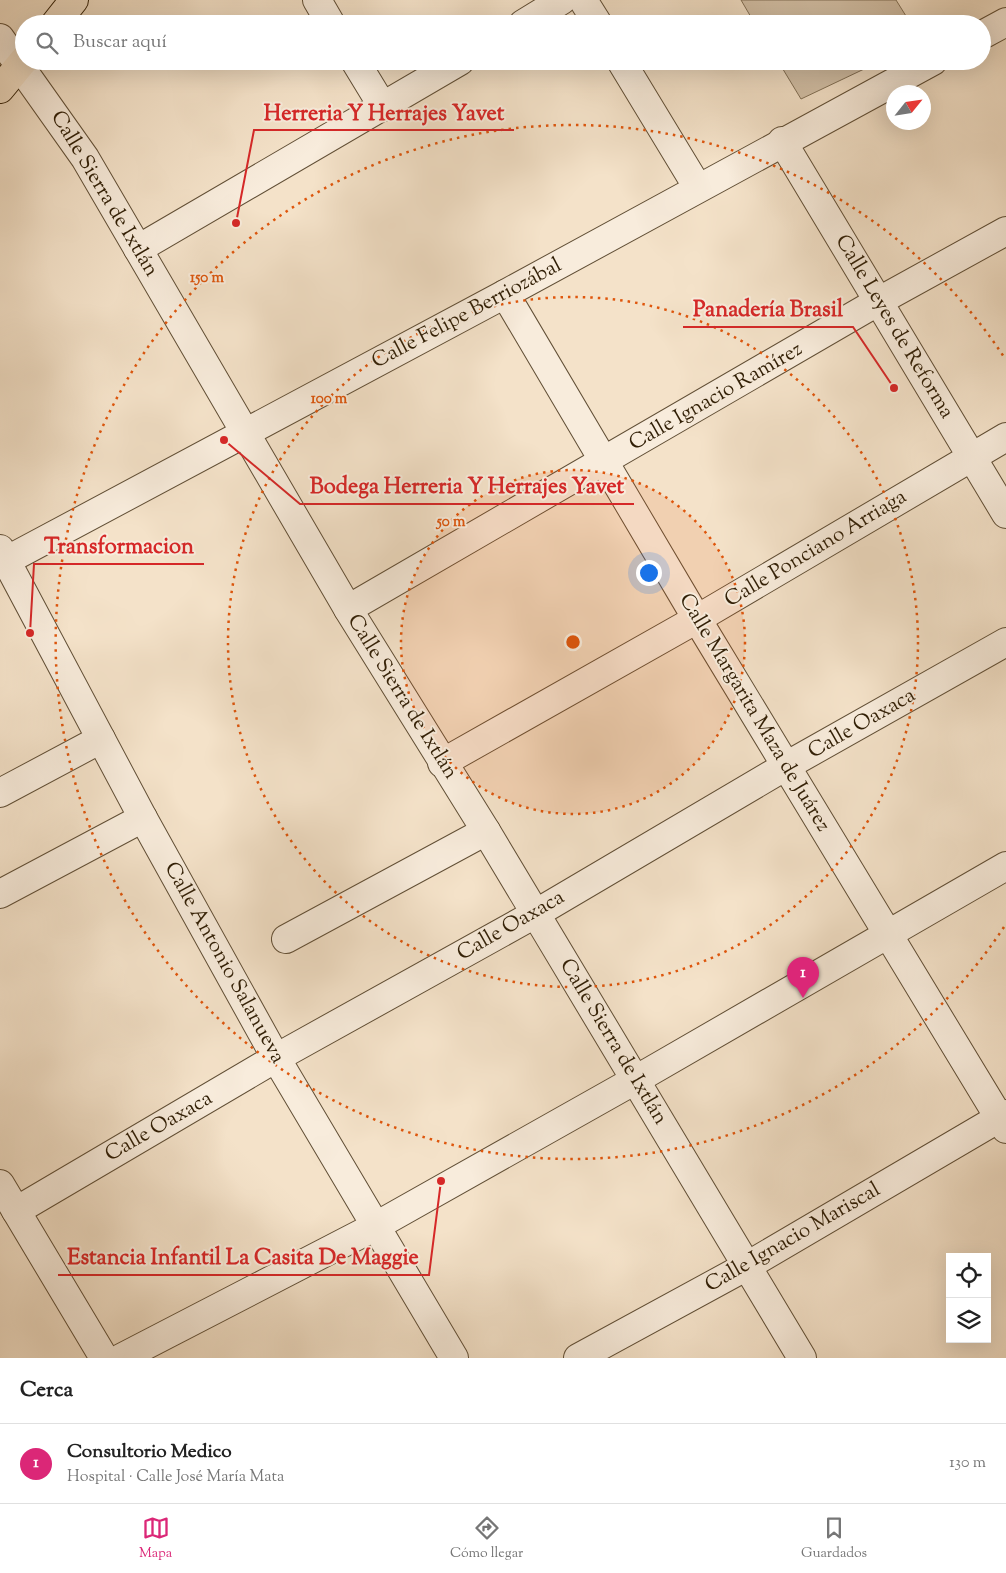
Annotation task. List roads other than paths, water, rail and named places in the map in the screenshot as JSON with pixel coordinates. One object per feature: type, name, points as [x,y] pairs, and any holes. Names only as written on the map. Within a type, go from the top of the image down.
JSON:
[{"type":"main road","points":[[62,15],[74,0]]},
{"type":"main road","points":[[0,89],[16,70]]},
{"type":"street","points":[[316,0],[325,15]]},
{"type":"street","points":[[538,15],[562,0]]},
{"type":"street","points":[[583,0],[592,15]]},
{"type":"street","points":[[991,30],[1006,22]]},
{"type":"street","name":"Calle Sierra de Ixtlán","points":[[0,38],[15,55]]},
{"type":"street","name":"Calle Sierra de Ixtlán","points":[[27,70],[85,158],[348,609],[442,763],[486,830],[534,914],[637,1080],[802,1358]]},
{"type":"street","points":[[360,70],[383,107]]},
{"type":"street","points":[[138,249],[445,70]]},
{"type":"street","points":[[626,70],[698,188]]},
{"type":"street","name":"Calle Felipe Berriozábal","points":[[2,558],[246,434],[782,141],[916,70]]},
{"type":"street","name":"Calle Leyes de Reforma","points":[[782,141],[880,301],[1006,514]]},
{"type":"street","name":"Calle Ignacio Ramírez","points":[[348,609],[880,301],[1006,231]]},
{"type":"street","name":"Calle Margarita Maza de Juárez","points":[[505,294],[697,619],[1004,1120]]},
{"type":"street","name":"Calle Ponciano Arriaga","points":[[442,763],[697,619],[1006,437]]},
{"type":"street","name":"Calle Antonio Salanueva","points":[[2,558],[276,1058],[376,1226],[446,1355]]},
{"type":"street","name":"Calle Oaxaca","points":[[16,1211],[276,1058],[534,914],[786,766],[1006,642]]},
{"type":"street","points":[[0,793],[101,740]]},
{"type":"street","points":[[0,894],[143,818]]},
{"type":"street","points":[[286,939],[486,830]]},
{"type":"street","points":[[121,1358],[376,1226],[637,1080],[889,932],[1006,866]]},
{"type":"street","name":"Calle Ignacio Mariscal","points":[[578,1358],[747,1266],[1004,1120]]},
{"type":"street","points":[[0,1184],[104,1358]]},
{"type":"place","name":"Herreria Y Herrajes Yavet","points":[[236,223]]},
{"type":"place","name":"Panadería Brasil","points":[[894,388]]},
{"type":"place","name":"Bodega Herreria Y Herrajes Yavet","points":[[224,440]]},
{"type":"place","name":"Transformacion","points":[[30,633]]},
{"type":"place","name":"Consultorio Medico","points":[[803,998]]},
{"type":"place","name":"Estancia Infantil La Casita De Maggie","points":[[441,1181]]}]
